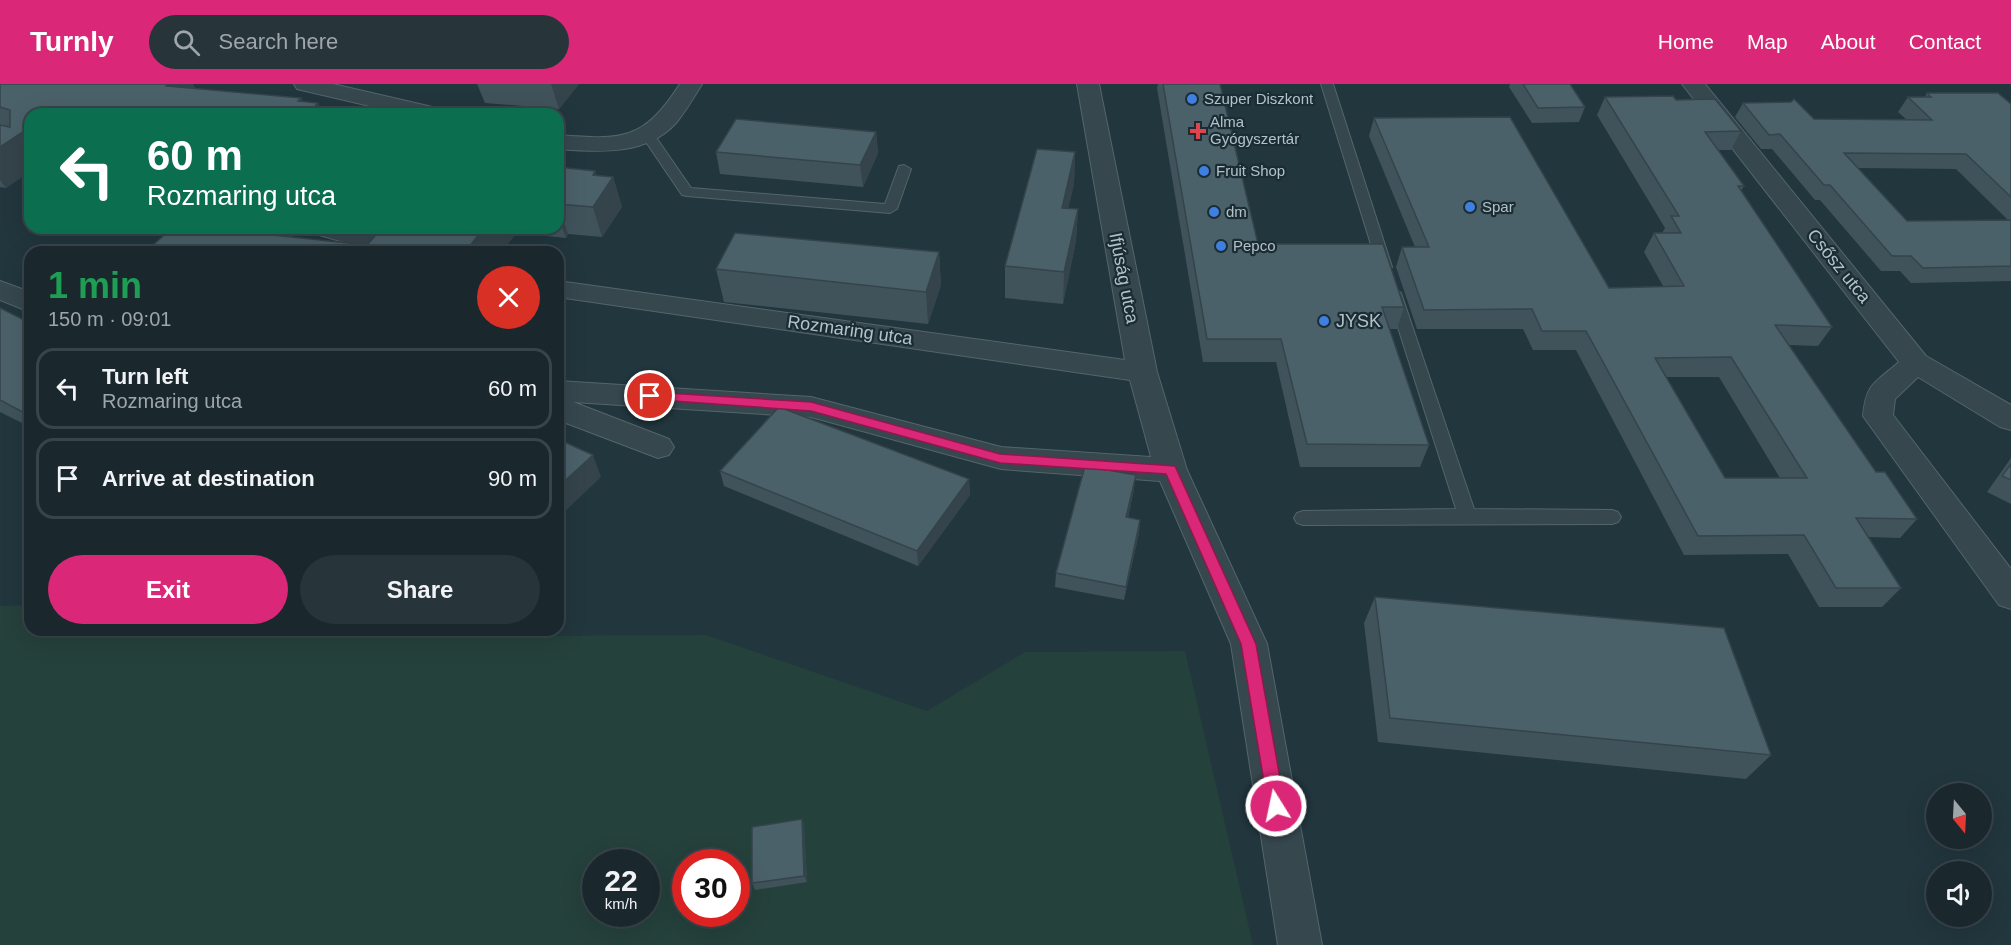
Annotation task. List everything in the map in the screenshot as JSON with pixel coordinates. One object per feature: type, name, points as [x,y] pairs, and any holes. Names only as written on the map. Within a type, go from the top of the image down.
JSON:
[{"type":"street","points":[[305,84],[408,108]]},
{"type":"street","points":[[564,142],[594,145],[626,143],[648,136],[666,121],[691,84]]},
{"type":"street","name":"Ifjúság utca","points":[[1088,84],[1142,372],[1171,470],[1249,644],[1300,945]]},
{"type":"street","name":"Csősz utca","points":[[1693,84],[1916,363],[2011,419]]},
{"type":"street","points":[[343,234],[387,246]]},
{"type":"street","points":[[0,289],[24,300]]},
{"type":"street","name":"Rozmaring utca","points":[[564,290],[1142,372]]},
{"type":"street","points":[[1916,363],[1880,395],[1878,416],[2011,595]]},
{"type":"street","points":[[564,390],[811,406],[1000,458],[1171,470]]},
{"type":"street","points":[[564,410],[658,447]]},
{"type":"lane","points":[[1327,84],[1467,516]]},
{"type":"lane","points":[[648,136],[687,192],[891,209],[904,169]]},
{"type":"lane","points":[[1303,518],[1612,517]]},
{"type":"green space","points":[[24,605],[24,636],[706,635],[927,711],[1025,652],[1185,651],[1253,945],[0,945],[0,606]]},
{"type":"building","points":[[0,84],[168,84],[166,86],[301,98],[298,101],[318,103],[313,108],[24,108],[24,131],[0,147],[0,125],[10,127],[10,110],[0,107]]},
{"type":"building","points":[[1163,84],[1220,84],[1258,244],[1383,244],[1404,307],[1382,307],[1429,445],[1307,444],[1281,339],[1207,339]]},
{"type":"building","points":[[1523,84],[1570,84],[1585,107],[1538,108]]},
{"type":"building","points":[[1927,93],[1998,93],[2011,104],[2011,197],[1966,154],[1844,153],[1907,221],[2011,220],[2011,266],[1923,268],[1911,256],[1892,256],[1830,185],[1824,185],[1780,134],[1769,135],[1743,103],[1791,102],[1794,99],[1814,119],[1932,120],[1908,97],[1931,97]]},
{"type":"building","points":[[1673,96],[1676,100],[1715,99],[1741,131],[1705,132],[1744,186],[1738,186],[1832,327],[1775,325],[1876,472],[1885,472],[1917,519],[1856,518],[1901,588],[1836,588],[1804,535],[1698,536],[1586,331],[1542,331],[1532,309],[1424,310],[1402,247],[1429,247],[1374,118],[1510,117],[1609,288],[1684,286],[1654,233],[1681,233],[1671,216],[1679,216],[1605,97]],"holes":[[[1731,357],[1807,478],[1725,478],[1655,358]]]},
{"type":"building","points":[[736,119],[876,132],[860,165],[716,152]]},
{"type":"building","points":[[1037,149],[1075,152],[1062,208],[1078,209],[1064,272],[1005,266]]},
{"type":"building","points":[[564,168],[595,171],[593,175],[613,177],[593,207],[564,205]]},
{"type":"building","points":[[735,233],[939,252],[926,292],[716,269]]},
{"type":"building","points":[[165,234],[273,234],[367,245],[377,234],[479,234],[470,246],[153,245]]},
{"type":"building","points":[[0,308],[24,320],[24,413],[0,400]]},
{"type":"building","points":[[779,407],[969,479],[917,551],[720,471]]},
{"type":"building","points":[[564,442],[593,455],[564,482]]},
{"type":"building","points":[[2011,464],[2011,480],[2002,476]]},
{"type":"building","points":[[1085,466],[1136,475],[1126,517],[1140,520],[1126,587],[1056,573]]},
{"type":"building","points":[[1375,597],[1724,628],[1771,755],[1390,718]]},
{"type":"building","points":[[802,819],[804,876],[752,883],[752,827]]},
{"type":"place","name":"Szuper Diszkont","points":[[1192,99]]},
{"type":"place","name":"Alma Gyógyszertár","points":[[1198,131]]},
{"type":"place","name":"Fruit Shop","points":[[1204,171]]},
{"type":"place","name":"Spar","points":[[1470,207]]},
{"type":"place","name":"dm","points":[[1214,212]]},
{"type":"place","name":"Pepco","points":[[1221,246]]},
{"type":"place","name":"JYSK","points":[[1324,321]]},
{"type":"route","points":[[650,396],[811,406],[1000,458],[1171,470],[1249,644],[1276,806]]}]
